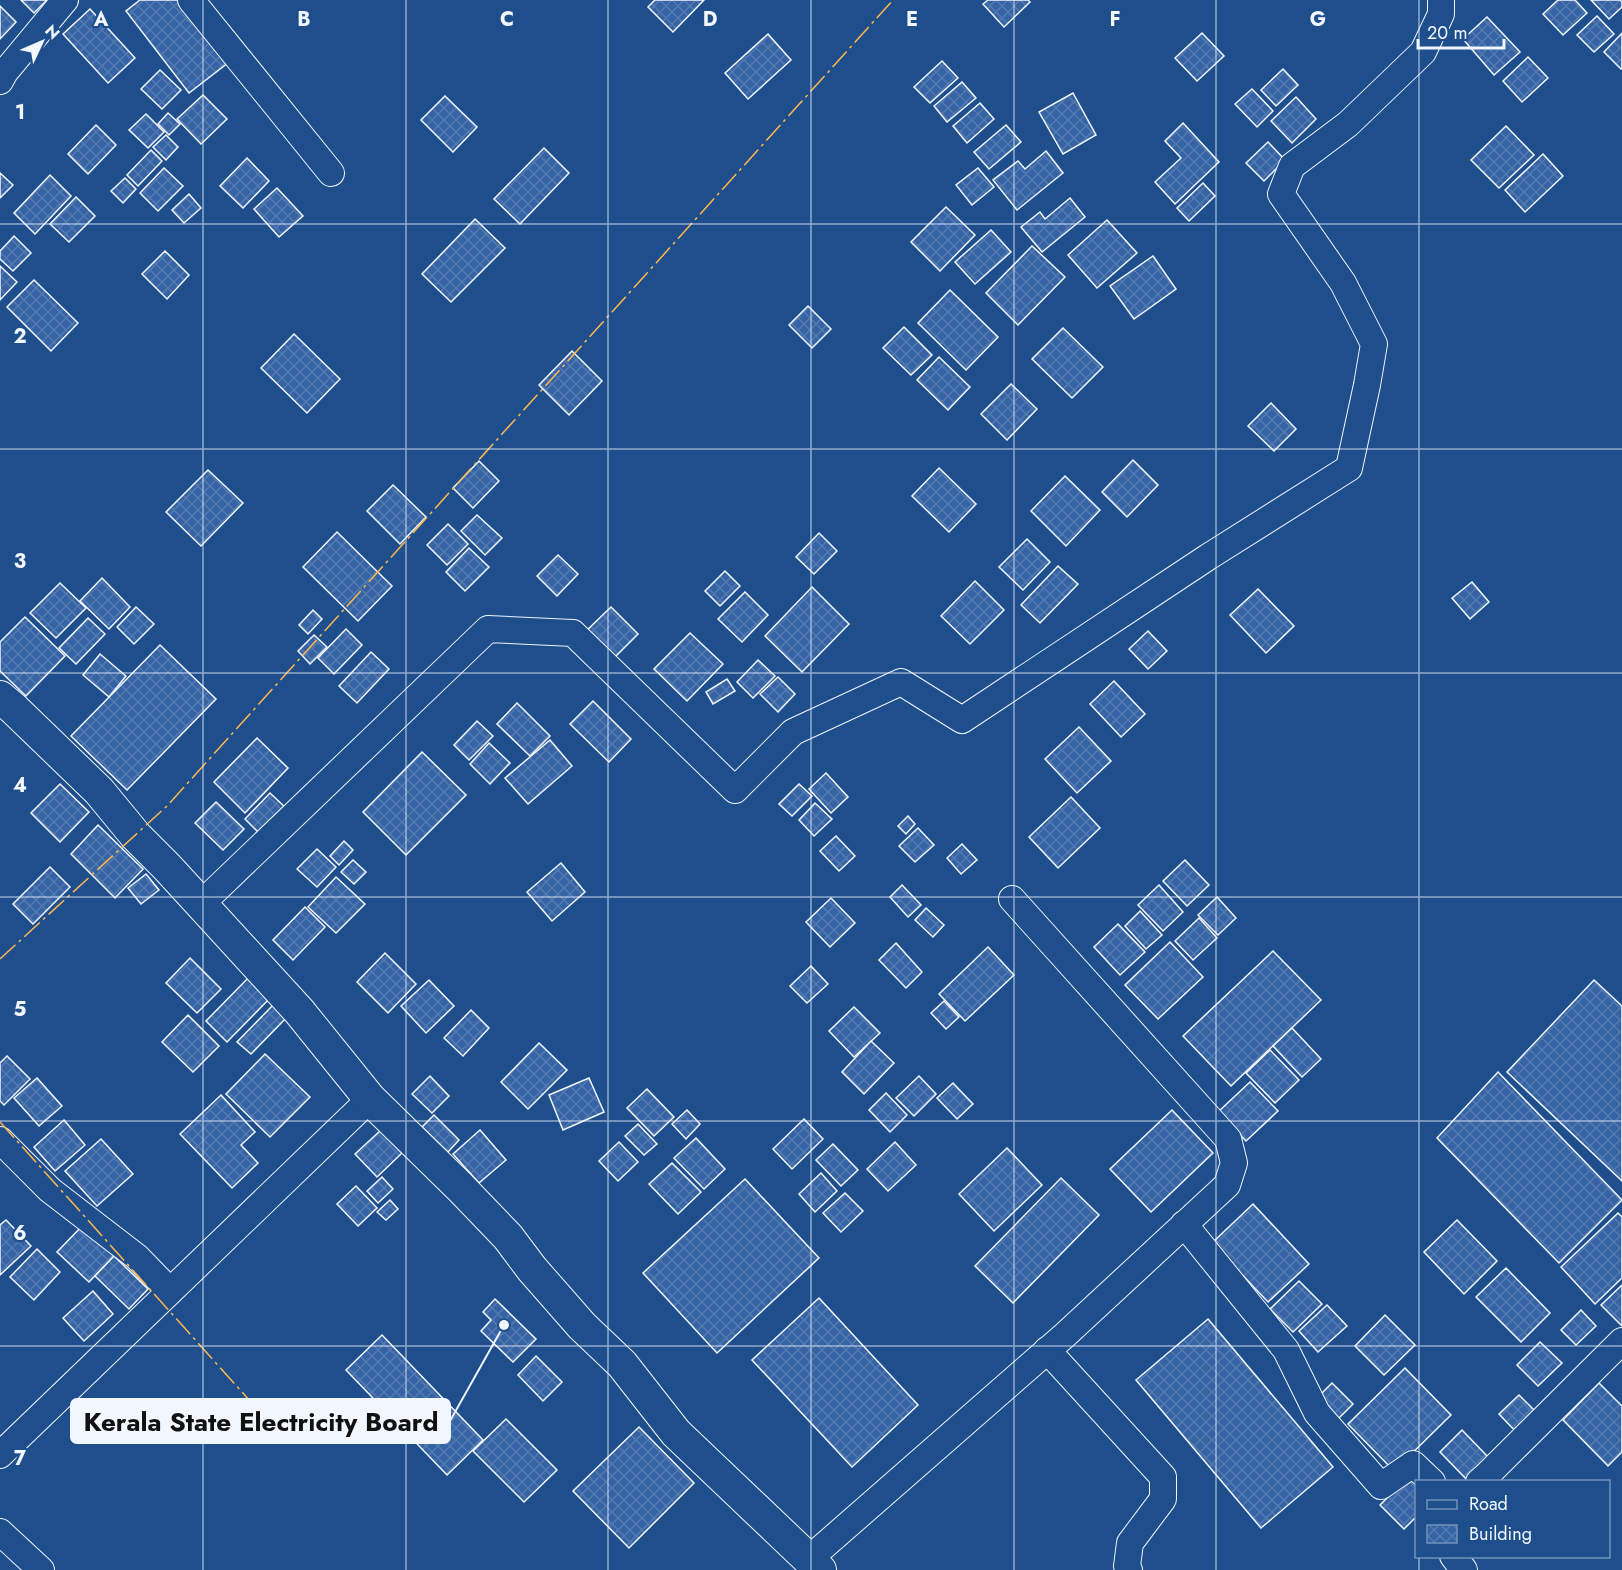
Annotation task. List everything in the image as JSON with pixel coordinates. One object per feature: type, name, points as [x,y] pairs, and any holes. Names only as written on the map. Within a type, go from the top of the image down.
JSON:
[{"type":"street","points":[[0,81],[12,63],[65,0]]},
{"type":"street","points":[[191,0],[330,173]]},
{"type":"street","points":[[201,904],[488,628],[573,633],[735,790],[793,732],[901,682],[962,720],[1208,557],[1349,468],[1374,344],[1343,283],[1281,194],[1292,166],[1348,124],[1423,52],[1441,14],[1441,0]]},
{"type":"street","points":[[0,698],[99,791],[136,836],[299,1011],[370,1100],[508,1237],[532,1269],[582,1326],[622,1364],[676,1433],[815,1564],[1227,1185],[1234,1163],[1228,1139],[1012,899]]},
{"type":"street","points":[[0,1455],[370,1100]]},
{"type":"street","points":[[0,1140],[50,1190],[137,1257],[170,1292]]},
{"type":"street","points":[[1184,1224],[1286,1350],[1317,1413],[1381,1486],[1413,1464],[1430,1480]]},
{"type":"street","points":[[1481,1480],[1622,1341]]},
{"type":"street","points":[[1047,1350],[1163,1478],[1163,1499],[1130,1543],[1127,1566],[1129,1570]]},
{"type":"street","points":[[0,1532],[41,1570]]},
{"type":"street","points":[[1454,1558],[1464,1570]]},
{"type":"building","points":[[21,0],[47,0],[34,13]]},
{"type":"building","points":[[140,0],[181,0],[229,62],[189,93],[126,11]]},
{"type":"building","points":[[655,0],[704,0],[673,32],[648,7]]},
{"type":"building","points":[[988,0],[1028,0],[1030,2],[1004,27],[983,4]]},
{"type":"building","points":[[1558,0],[1575,0],[1587,13],[1563,35],[1543,14]]},
{"type":"building","points":[[1591,0],[1620,0],[1622,7],[1609,19]]},
{"type":"building","points":[[0,6],[16,22],[0,39]]},
{"type":"building","points":[[90,9],[135,58],[108,83],[63,34]]},
{"type":"building","points":[[1597,16],[1614,34],[1594,52],[1577,35]]},
{"type":"building","points":[[1487,17],[1520,52],[1494,75],[1463,39]]},
{"type":"building","points":[[1202,33],[1224,56],[1197,81],[1175,58]]},
{"type":"building","points":[[1622,33],[1622,68],[1621,69],[1604,52]]},
{"type":"building","points":[[768,34],[791,60],[748,99],[725,73]]},
{"type":"building","points":[[1528,57],[1548,78],[1522,102],[1503,81]]},
{"type":"building","points":[[942,61],[958,78],[930,103],[914,87]]},
{"type":"building","points":[[1283,69],[1298,85],[1276,106],[1261,90]]},
{"type":"building","points":[[160,70],[181,90],[162,109],[141,89]]},
{"type":"building","points":[[962,82],[976,98],[947,122],[934,106]]},
{"type":"building","points":[[1252,89],[1273,111],[1257,127],[1235,104]]},
{"type":"building","points":[[1073,93],[1096,135],[1063,154],[1039,112]]},
{"type":"building","points":[[203,95],[227,119],[201,144],[177,119]]},
{"type":"building","points":[[445,96],[477,127],[453,152],[421,120]]},
{"type":"building","points":[[1296,97],[1316,119],[1292,143],[1271,121]]},
{"type":"building","points":[[980,103],[994,119],[967,143],[953,126]]},
{"type":"building","points":[[168,113],[180,124],[169,135],[158,124]]},
{"type":"building","points":[[146,114],[164,132],[148,148],[129,130]]},
{"type":"building","points":[[1183,123],[1219,162],[1175,204],[1155,182],[1181,158],[1165,141]]},
{"type":"building","points":[[96,125],[116,145],[88,174],[68,154]]},
{"type":"building","points":[[1006,125],[1021,142],[989,169],[974,152]]},
{"type":"building","points":[[1506,126],[1534,155],[1499,188],[1471,160]]},
{"type":"building","points":[[166,135],[178,147],[166,160],[153,147]]},
{"type":"building","points":[[1268,142],[1285,160],[1264,181],[1246,163]]},
{"type":"building","points":[[544,148],[569,173],[520,224],[494,199]]},
{"type":"building","points":[[151,150],[162,161],[138,186],[127,175]]},
{"type":"building","points":[[1046,151],[1063,173],[1017,210],[993,180],[1018,161],[1025,169]]},
{"type":"building","points":[[1543,154],[1563,176],[1525,212],[1505,190]]},
{"type":"building","points":[[247,158],[269,181],[243,208],[220,186]]},
{"type":"building","points":[[164,168],[183,186],[158,211],[140,193]]},
{"type":"building","points":[[978,168],[994,187],[972,205],[956,185]]},
{"type":"building","points":[[0,173],[13,185],[0,198]]},
{"type":"building","points":[[50,175],[71,196],[35,234],[14,213]]},
{"type":"building","points":[[125,178],[136,189],[123,203],[111,191]]},
{"type":"building","points":[[1203,183],[1215,196],[1189,221],[1177,208]]},
{"type":"building","points":[[277,188],[303,216],[279,237],[254,209]]},
{"type":"building","points":[[189,194],[201,208],[184,223],[172,210]]},
{"type":"building","points":[[76,197],[95,216],[69,242],[50,224]]},
{"type":"building","points":[[1070,198],[1085,217],[1042,252],[1021,227],[1040,212],[1045,219]]},
{"type":"building","points":[[946,207],[975,235],[940,271],[911,242]]},
{"type":"building","points":[[475,219],[505,248],[451,302],[422,274]]},
{"type":"building","points":[[1107,220],[1137,253],[1097,288],[1068,255]]},
{"type":"building","points":[[991,230],[1011,252],[975,284],[955,262]]},
{"type":"building","points":[[14,236],[31,253],[13,271],[0,259],[0,251]]},
{"type":"building","points":[[1032,246],[1065,277],[1018,325],[986,293]]},
{"type":"building","points":[[165,251],[189,275],[167,299],[142,274]]},
{"type":"building","points":[[1153,256],[1176,289],[1134,319],[1110,286]]},
{"type":"building","points":[[0,266],[17,282],[0,300]]},
{"type":"building","points":[[34,280],[78,323],[51,351],[7,307]]},
{"type":"building","points":[[950,290],[998,337],[966,370],[918,323]]},
{"type":"building","points":[[808,306],[831,329],[812,348],[789,325]]},
{"type":"building","points":[[904,327],[932,355],[911,375],[883,348]]},
{"type":"building","points":[[1063,328],[1103,367],[1072,398],[1032,359]]},
{"type":"building","points":[[294,334],[340,379],[307,413],[261,368]]},
{"type":"building","points":[[572,351],[602,381],[569,415],[539,385]]},
{"type":"building","points":[[939,357],[970,387],[948,410],[917,380]]},
{"type":"building","points":[[1011,384],[1037,409],[1007,440],[981,414]]},
{"type":"building","points":[[1271,403],[1296,429],[1274,451],[1248,426]]},
{"type":"building","points":[[1133,460],[1158,485],[1127,517],[1102,492]]},
{"type":"building","points":[[479,461],[499,481],[473,508],[453,488]]},
{"type":"building","points":[[939,468],[976,504],[949,532],[912,496]]},
{"type":"building","points":[[208,470],[243,503],[201,546],[166,512]]},
{"type":"building","points":[[1065,476],[1100,510],[1066,546],[1031,511]]},
{"type":"building","points":[[393,485],[426,517],[400,544],[367,511]]},
{"type":"building","points":[[477,515],[502,538],[485,555],[461,531]]},
{"type":"building","points":[[448,524],[468,544],[447,565],[427,545]]},
{"type":"building","points":[[337,532],[392,586],[358,621],[303,567]]},
{"type":"building","points":[[819,533],[837,551],[814,574],[796,557]]},
{"type":"building","points":[[1027,539],[1050,562],[1023,590],[999,567]]},
{"type":"building","points":[[469,548],[489,567],[465,591],[446,572]]},
{"type":"building","points":[[558,555],[578,574],[557,596],[537,576]]},
{"type":"building","points":[[1058,566],[1078,584],[1040,623],[1021,605]]},
{"type":"building","points":[[725,571],[740,586],[720,606],[705,591]]},
{"type":"building","points":[[102,578],[130,607],[109,629],[80,601]]},
{"type":"building","points":[[975,581],[1004,610],[970,644],[941,616]]},
{"type":"building","points":[[1472,582],[1489,602],[1470,619],[1452,598]]},
{"type":"building","points":[[60,583],[86,608],[56,638],[30,613]]},
{"type":"building","points":[[812,587],[849,624],[802,672],[765,636]]},
{"type":"building","points":[[1258,589],[1294,626],[1266,653],[1230,615]]},
{"type":"building","points":[[745,592],[768,615],[742,642],[718,619]]},
{"type":"building","points":[[136,607],[154,624],[134,644],[117,627]]},
{"type":"building","points":[[611,607],[638,634],[611,661],[583,634]]},
{"type":"building","points":[[313,610],[322,619],[308,634],[299,625]]},
{"type":"building","points":[[25,617],[65,656],[26,696],[0,671],[0,642]]},
{"type":"building","points":[[88,618],[105,634],[76,664],[59,648]]},
{"type":"building","points":[[346,629],[362,645],[334,674],[318,658]]},
{"type":"building","points":[[1148,631],[1167,651],[1148,669],[1129,649]]},
{"type":"building","points":[[690,633],[723,664],[687,701],[654,669]]},
{"type":"building","points":[[314,635],[327,647],[310,664],[298,651]]},
{"type":"building","points":[[160,645],[216,699],[127,790],[71,736]]},
{"type":"building","points":[[371,652],[389,669],[357,703],[339,686]]},
{"type":"building","points":[[100,654],[126,676],[109,697],[83,675]]},
{"type":"building","points":[[758,660],[775,676],[753,698],[737,682]]},
{"type":"building","points":[[778,677],[795,694],[778,712],[760,694]]},
{"type":"building","points":[[727,679],[735,691],[713,704],[706,692]]},
{"type":"building","points":[[1114,681],[1145,714],[1121,737],[1090,704]]},
{"type":"building","points":[[593,701],[631,739],[609,762],[570,724]]},
{"type":"building","points":[[517,703],[550,736],[530,756],[497,724]]},
{"type":"building","points":[[477,721],[493,736],[469,760],[454,745]]},
{"type":"building","points":[[1079,727],[1111,761],[1077,793],[1045,759]]},
{"type":"building","points":[[257,738],[288,768],[245,813],[214,782]]},
{"type":"building","points":[[550,740],[572,766],[528,804],[505,778]]},
{"type":"building","points":[[489,743],[510,763],[490,784],[470,764]]},
{"type":"building","points":[[422,752],[466,795],[406,855],[363,812]]},
{"type":"building","points":[[826,773],[848,797],[831,813],[809,789]]},
{"type":"building","points":[[60,784],[89,812],[60,842],[31,813]]},
{"type":"building","points":[[799,784],[812,796],[792,816],[779,804]]},
{"type":"building","points":[[270,793],[286,808],[260,834],[245,819]]},
{"type":"building","points":[[1071,797],[1100,828],[1058,868],[1029,837]]},
{"type":"building","points":[[216,802],[244,829],[223,850],[195,823]]},
{"type":"building","points":[[815,803],[832,819],[814,836],[799,820]]},
{"type":"building","points":[[908,816],[915,824],[906,834],[898,826]]},
{"type":"building","points":[[98,825],[143,869],[115,898],[71,854]]},
{"type":"building","points":[[918,828],[934,845],[915,862],[899,846]]},
{"type":"building","points":[[836,836],[855,856],[839,871],[820,851]]},
{"type":"building","points":[[344,841],[353,850],[339,865],[330,856]]},
{"type":"building","points":[[962,844],[977,860],[961,874],[947,858]]},
{"type":"building","points":[[317,849],[336,867],[317,887],[297,869]]},
{"type":"building","points":[[353,860],[366,872],[354,884],[341,872]]},
{"type":"building","points":[[1185,860],[1209,885],[1187,906],[1163,881]]},
{"type":"building","points":[[561,863],[585,892],[552,921],[527,892]]},
{"type":"building","points":[[50,867],[70,887],[33,924],[13,904]]},
{"type":"building","points":[[146,874],[159,890],[141,904],[128,888]]},
{"type":"building","points":[[336,877],[365,904],[336,933],[308,907]]},
{"type":"building","points":[[902,885],[921,905],[908,917],[890,897]]},
{"type":"building","points":[[1159,885],[1183,912],[1163,931],[1138,905]]},
{"type":"building","points":[[1217,897],[1236,918],[1218,935],[1198,915]]},
{"type":"building","points":[[831,898],[855,923],[830,947],[806,922]]},
{"type":"building","points":[[305,907],[325,927],[293,960],[273,940]]},
{"type":"building","points":[[926,908],[944,925],[933,937],[915,920]]},
{"type":"building","points":[[1140,911],[1162,935],[1146,949],[1125,926]]},
{"type":"building","points":[[1199,918],[1217,938],[1193,960],[1175,941]]},
{"type":"building","points":[[1118,924],[1145,952],[1120,975],[1094,947]]},
{"type":"building","points":[[1170,942],[1203,977],[1158,1019],[1125,985]]},
{"type":"building","points":[[896,943],[922,972],[906,988],[879,960]]},
{"type":"building","points":[[988,947],[1014,975],[965,1021],[939,994]]},
{"type":"building","points":[[1273,951],[1321,1000],[1231,1086],[1183,1036]]},
{"type":"building","points":[[385,953],[416,984],[388,1013],[357,982]]},
{"type":"building","points":[[190,958],[221,989],[197,1013],[166,983]]},
{"type":"building","points":[[811,966],[828,984],[807,1003],[790,986]]},
{"type":"building","points":[[250,976],[271,997],[227,1042],[206,1021]]},
{"type":"building","points":[[429,980],[454,1006],[426,1033],[401,1006]]},
{"type":"building","points":[[1594,980],[1622,1006],[1622,1181],[1507,1072]]},
{"type":"building","points":[[944,1001],[959,1017],[946,1029],[931,1013]]},
{"type":"building","points":[[275,1003],[288,1016],[251,1054],[237,1042]]},
{"type":"building","points":[[854,1007],[880,1033],[854,1057],[829,1031]]},
{"type":"building","points":[[471,1010],[489,1028],[463,1056],[444,1038]]},
{"type":"building","points":[[188,1015],[219,1046],[193,1072],[162,1042]]},
{"type":"building","points":[[1292,1028],[1321,1059],[1302,1077],[1273,1046]]},
{"type":"building","points":[[871,1041],[894,1063],[864,1094],[842,1072]]},
{"type":"building","points":[[539,1043],[567,1070],[528,1109],[501,1082]]},
{"type":"building","points":[[1270,1050],[1299,1080],[1275,1103],[1246,1073]]},
{"type":"building","points":[[265,1054],[310,1097],[270,1137],[226,1094]]},
{"type":"building","points":[[7,1056],[30,1079],[4,1105],[0,1101],[0,1063]]},
{"type":"building","points":[[1498,1072],[1622,1200],[1559,1263],[1437,1138]]},
{"type":"building","points":[[430,1076],[449,1096],[432,1113],[412,1094]]},
{"type":"building","points":[[919,1076],[936,1094],[914,1116],[896,1098]]},
{"type":"building","points":[[37,1078],[62,1106],[39,1126],[14,1098]]},
{"type":"building","points":[[589,1078],[604,1112],[563,1130],[549,1095]]},
{"type":"building","points":[[1250,1082],[1278,1111],[1246,1141],[1218,1112]]},
{"type":"building","points":[[953,1083],[973,1104],[957,1119],[937,1098]]},
{"type":"building","points":[[647,1089],[674,1117],[654,1136],[627,1108]]},
{"type":"building","points":[[886,1093],[907,1115],[890,1132],[869,1110]]},
{"type":"building","points":[[221,1095],[255,1132],[241,1145],[258,1163],[232,1188],[180,1134]]},
{"type":"building","points":[[687,1110],[700,1124],[686,1139],[672,1124]]},
{"type":"building","points":[[1172,1110],[1213,1153],[1151,1212],[1110,1169]]},
{"type":"building","points":[[434,1115],[459,1140],[448,1152],[422,1127]]},
{"type":"building","points":[[804,1119],[823,1139],[792,1169],[773,1149]]},
{"type":"building","points":[[64,1120],[85,1145],[55,1171],[34,1147]]},
{"type":"building","points":[[638,1124],[657,1144],[644,1155],[625,1136]]},
{"type":"building","points":[[381,1130],[402,1153],[377,1177],[355,1154]]},
{"type":"building","points":[[480,1130],[506,1160],[479,1183],[453,1154]]},
{"type":"building","points":[[696,1138],[725,1169],[704,1189],[674,1158]]},
{"type":"building","points":[[101,1139],[133,1174],[97,1206],[65,1171]]},
{"type":"building","points":[[619,1142],[638,1162],[618,1181],[599,1161]]},
{"type":"building","points":[[895,1142],[916,1165],[888,1191],[867,1169]]},
{"type":"building","points":[[833,1144],[858,1170],[841,1186],[816,1160]]},
{"type":"building","points":[[1007,1148],[1042,1185],[994,1231],[959,1194]]},
{"type":"building","points":[[672,1163],[701,1192],[678,1214],[649,1184]]},
{"type":"building","points":[[821,1173],[837,1191],[815,1212],[799,1194]]},
{"type":"building","points":[[382,1177],[393,1189],[378,1203],[367,1191]]},
{"type":"building","points":[[1061,1178],[1099,1215],[1013,1303],[975,1266]]},
{"type":"building","points":[[745,1179],[819,1258],[717,1353],[643,1273]]},
{"type":"building","points":[[356,1186],[377,1208],[358,1226],[337,1204]]},
{"type":"building","points":[[845,1193],[863,1211],[841,1232],[823,1213]]},
{"type":"building","points":[[390,1200],[398,1209],[386,1220],[377,1212]]},
{"type":"building","points":[[1253,1204],[1309,1264],[1268,1302],[1212,1243]]},
{"type":"building","points":[[1618,1213],[1622,1217],[1622,1278],[1595,1304],[1561,1267]]},
{"type":"building","points":[[6,1220],[31,1246],[0,1275],[0,1225]]},
{"type":"building","points":[[1457,1220],[1497,1261],[1464,1294],[1424,1252]]},
{"type":"building","points":[[83,1225],[115,1255],[89,1282],[57,1252]]},
{"type":"building","points":[[37,1249],[60,1272],[34,1300],[10,1277]]},
{"type":"building","points":[[114,1256],[148,1289],[129,1309],[95,1276]]},
{"type":"building","points":[[1506,1268],[1550,1313],[1521,1342],[1476,1297]]},
{"type":"building","points":[[1299,1281],[1322,1304],[1293,1332],[1270,1309]]},
{"type":"building","points":[[1622,1285],[1622,1326],[1601,1305]]},
{"type":"building","points":[[93,1291],[113,1314],[84,1341],[63,1318]]},
{"type":"building","points":[[819,1298],[918,1405],[852,1467],[752,1360]]},
{"type":"building","points":[[495,1299],[536,1339],[513,1362],[481,1331],[491,1320],[483,1312]]},
{"type":"building","points":[[1327,1305],[1347,1326],[1318,1352],[1299,1331]]},
{"type":"building","points":[[1581,1310],[1596,1326],[1576,1345],[1561,1330]]},
{"type":"building","points":[[1385,1315],[1415,1345],[1384,1375],[1355,1346]]},
{"type":"building","points":[[1208,1319],[1333,1467],[1261,1528],[1136,1380]]},
{"type":"building","points":[[382,1335],[483,1440],[447,1475],[346,1370]]},
{"type":"building","points":[[1540,1342],[1562,1363],[1538,1386],[1517,1365]]},
{"type":"building","points":[[536,1356],[562,1382],[543,1401],[518,1375]]},
{"type":"building","points":[[1405,1368],[1451,1415],[1394,1471],[1348,1424]]},
{"type":"building","points":[[1332,1383],[1353,1404],[1335,1422],[1315,1400]]},
{"type":"building","points":[[1599,1383],[1622,1406],[1622,1452],[1608,1466],[1563,1420]]},
{"type":"building","points":[[1519,1395],[1538,1414],[1518,1434],[1499,1414]]},
{"type":"building","points":[[506,1419],[557,1470],[524,1502],[473,1451]]},
{"type":"building","points":[[639,1427],[694,1483],[629,1548],[573,1491]]},
{"type":"building","points":[[1462,1430],[1490,1459],[1467,1480],[1440,1452]]},
{"type":"building","points":[[1414,1471],[1415,1518],[1404,1529],[1380,1505]]},
{"type":"power","points":[[0,959],[167,806],[893,0]]},
{"type":"power","points":[[0,1122],[250,1401]]},
{"type":"place","name":"Kerala State Electricity Board","points":[[504,1325]]}]
